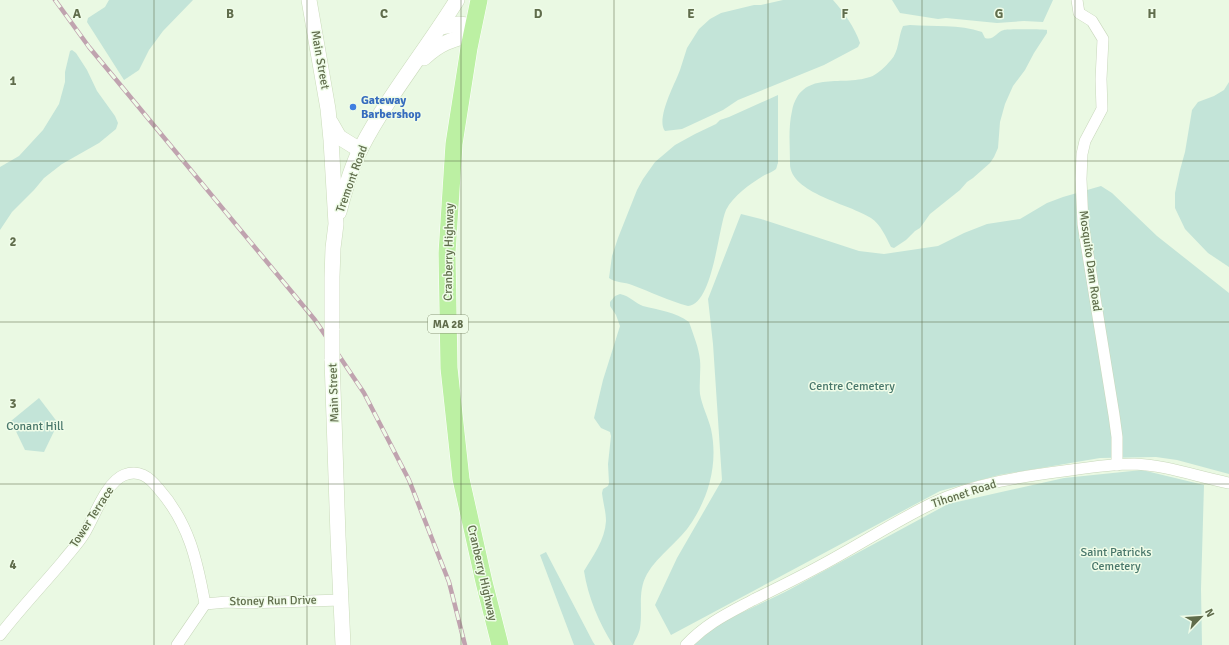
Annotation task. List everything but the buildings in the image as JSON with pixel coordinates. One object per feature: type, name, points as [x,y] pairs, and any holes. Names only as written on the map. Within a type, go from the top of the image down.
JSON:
[{"type":"main road","name":"Main Street","points":[[309,0],[329,121],[336,224],[332,277],[332,359],[343,645]]},
{"type":"main road","name":"Tremont Road","points":[[336,224],[343,198],[358,156],[385,107],[457,0]]},
{"type":"main road","name":"Cranberry Highway","points":[[479,0],[454,144],[447,253],[449,368],[461,479],[500,645]]},
{"type":"main road","points":[[440,27],[458,24],[473,30]]},
{"type":"main road","name":"Tremont Road","points":[[407,74],[434,48],[473,30]]},
{"type":"main road","name":"Main Street","points":[[329,121],[339,137],[358,156]]},
{"type":"main road","name":"Main Street","points":[[331,140],[338,155],[358,156]]},
{"type":"street","name":"Mosquito Dam Road","points":[[1077,0],[1079,13],[1092,21],[1102,39],[1102,110],[1085,141],[1082,154],[1083,224],[1117,437],[1117,465]]},
{"type":"street","name":"Tihonet Road","points":[[686,645],[698,633],[716,620],[819,567],[938,501],[952,495],[990,484],[1046,473],[1104,465],[1135,464],[1172,470],[1206,479],[1229,482]]},
{"type":"street","name":"Tower Terrace","points":[[0,635],[83,535],[114,482],[123,475],[134,472],[144,475],[152,482],[164,495],[182,522],[195,557],[205,604]]},
{"type":"street","name":"Stoney Run Drive","points":[[205,604],[227,602],[250,603],[341,600]]},
{"type":"street","points":[[177,645],[205,604]]},
{"type":"green space","points":[[109,0],[193,0],[163,31],[149,50],[139,70],[124,80],[87,22],[88,18],[105,7]]},
{"type":"green space","points":[[783,0],[833,0],[852,26],[860,43],[858,47],[824,65],[738,100],[723,110],[682,129],[665,131],[663,119],[666,103],[680,70],[687,48],[699,29],[710,19],[721,13]]},
{"type":"green space","points":[[892,0],[1053,0],[1043,22],[1024,21],[997,23],[946,18],[938,19],[900,13]]},
{"type":"green space","points":[[903,26],[946,26],[973,29],[982,32],[985,38],[988,39],[1004,30],[1047,30],[1047,33],[1025,70],[1013,86],[1005,104],[1000,122],[998,148],[990,163],[930,214],[920,228],[894,248],[891,247],[885,235],[871,218],[810,190],[799,182],[792,173],[790,163],[790,124],[792,111],[797,98],[804,89],[813,84],[858,80],[876,74],[894,57]]},
{"type":"green space","points":[[72,50],[76,53],[87,70],[97,91],[115,116],[118,123],[116,129],[99,143],[62,164],[44,178],[12,212],[0,230],[0,167],[19,156],[43,130],[59,104],[65,82],[65,72],[70,51]]},
{"type":"green space","points":[[1229,82],[1229,267],[1208,253],[1185,229],[1175,208],[1175,193],[1185,152],[1192,110],[1198,102],[1214,96],[1224,90]]},
{"type":"green space","points":[[778,95],[778,163],[775,170],[763,176],[737,195],[726,210],[709,280],[703,293],[696,302],[688,306],[609,278],[612,256],[637,190],[655,162],[675,145],[716,124],[720,120]]},
{"type":"green space","name":"Centre Cemetery","points":[[1101,186],[1112,193],[1157,236],[1229,293],[1229,474],[1177,460],[1156,457],[1100,458],[999,475],[940,491],[671,635],[655,605],[677,558],[722,480],[713,344],[708,299],[741,214],[761,219],[859,251],[884,254],[938,246],[964,233],[987,224],[1020,219],[1047,203]]},
{"type":"green space","points":[[620,294],[627,296],[643,306],[673,314],[689,322],[699,355],[700,394],[711,429],[714,454],[708,489],[692,522],[652,567],[644,581],[641,594],[640,628],[633,645],[613,645],[595,610],[588,590],[584,571],[598,548],[606,521],[602,493],[603,489],[608,486],[609,483],[608,464],[611,436],[610,432],[601,428],[594,418],[603,380],[620,326],[616,315],[610,306],[610,302],[615,296]]},
{"type":"green space","name":"Conant Hill","points":[[39,398],[58,423],[44,452],[25,450],[11,421]]},
{"type":"green space","name":"Saint Patricks Cemetery","points":[[1142,470],[1204,485],[1201,589],[1202,645],[694,645],[718,624],[785,592],[948,504],[1064,478]]},
{"type":"green space","points":[[546,552],[595,645],[574,645],[540,555]]},
{"type":"railway","points":[[55,0],[89,47],[315,320],[364,393],[409,480],[449,582],[465,645]]},
{"type":"place","name":"Gateway Barbershop","points":[[353,107]]}]
